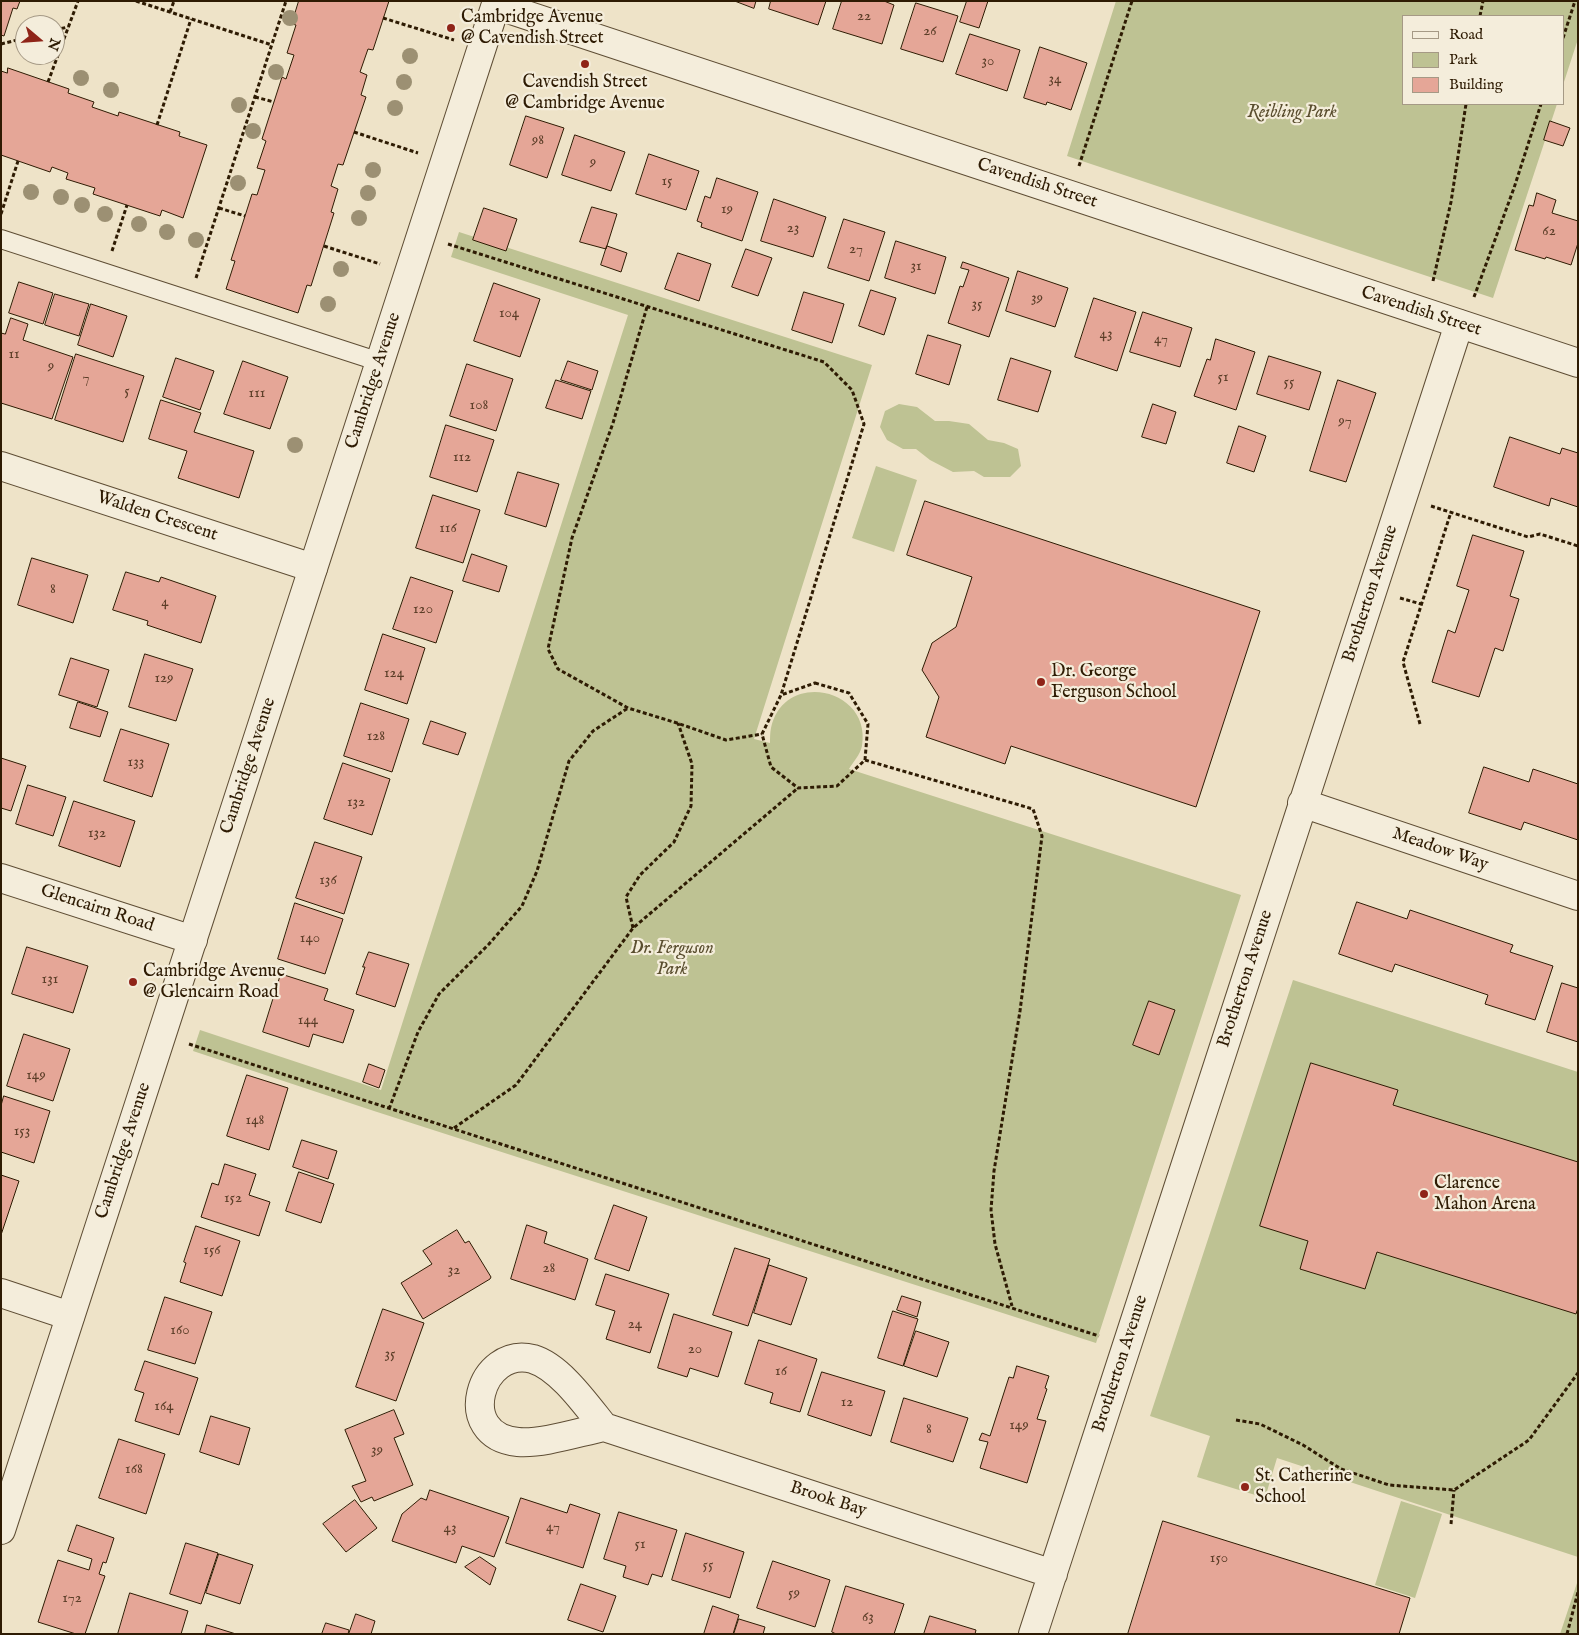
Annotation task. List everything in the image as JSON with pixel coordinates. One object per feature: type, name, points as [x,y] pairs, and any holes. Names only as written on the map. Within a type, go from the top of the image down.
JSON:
[{"type":"street","name":"Cavendish Street","points":[[497,3],[1578,363]]},
{"type":"street","name":"Cambridge Avenue","points":[[1,1530],[497,3]]},
{"type":"street","name":"Brotherton Avenue","points":[[1033,1634],[1402,497],[1461,325]]},
{"type":"street","name":"Walden Crescent","points":[[1,466],[313,568]]},
{"type":"street","name":"Meadow Way","points":[[1302,803],[1578,896]]},
{"type":"street","name":"Glencairn Road","points":[[1,878],[193,940]]},
{"type":"street","points":[[1,1293],[70,1316]]},
{"type":"street","name":"Brook Bay","points":[[604,1427],[1053,1574]]},
{"type":"lane","points":[[1,239],[380,362]]},
{"type":"path","points":[[65,34],[78,1]]},
{"type":"path","points":[[136,1],[272,46]]},
{"type":"path","points":[[170,12],[174,1]]},
{"type":"path","points":[[189,300],[286,1]]},
{"type":"path","points":[[1069,195],[1132,1]]},
{"type":"path","points":[[1480,15],[1483,1]]},
{"type":"path","points":[[1564,35],[1575,1]]},
{"type":"path","points":[[383,18],[482,48]]},
{"type":"path","points":[[157,124],[191,19]]},
{"type":"path","points":[[1,44],[15,41]]},
{"type":"path","points":[[48,82],[53,65]]},
{"type":"path","points":[[255,97],[274,102]]},
{"type":"path","points":[[1433,281],[1451,202],[1466,105]]},
{"type":"path","points":[[1461,325],[1514,188],[1541,105]]},
{"type":"path","points":[[354,132],[445,161]]},
{"type":"path","points":[[1,214],[18,161]]},
{"type":"path","points":[[105,273],[127,205]]},
{"type":"path","points":[[219,208],[245,216]]},
{"type":"path","points":[[421,235],[824,362],[852,390],[864,424],[781,695],[762,734],[771,767],[798,788]]},
{"type":"path","points":[[324,246],[409,274]]},
{"type":"path","points":[[647,306],[613,422],[572,538],[548,649],[558,669],[628,708],[726,740],[762,734]]},
{"type":"path","points":[[1402,497],[1528,537],[1540,534],[1578,546]]},
{"type":"path","points":[[1420,724],[1403,662],[1450,512]]},
{"type":"path","points":[[453,1128],[516,1085],[632,928],[798,788],[837,786],[865,760],[868,724],[849,693],[814,682],[781,695]]},
{"type":"path","points":[[389,1109],[418,1032],[439,994],[522,906],[537,871],[569,761],[594,731],[628,708]]},
{"type":"path","points":[[632,928],[626,897],[640,875],[674,842],[691,806],[692,764],[678,723]]},
{"type":"path","points":[[865,760],[1033,809],[1042,836],[1020,1010],[994,1171],[990,1210],[995,1244],[1012,1307]]},
{"type":"path","points":[[162,1035],[1127,1345]]},
{"type":"path","points":[[1236,1420],[1260,1424],[1303,1445],[1341,1469],[1389,1485],[1454,1490],[1529,1440],[1578,1373]]},
{"type":"path","points":[[1451,1524],[1454,1490]]},
{"type":"path","points":[[1567,1634],[1578,1592]]},
{"type":"green space","name":"Reibling Park","points":[[1116,1],[1578,1],[1578,39],[1564,82],[1564,15],[1402,15],[1402,105],[1557,105],[1493,298],[1067,156]]},
{"type":"green space","name":"Dr. Ferguson Park","points":[[459,232],[872,365],[754,739],[770,743],[771,728],[779,709],[792,698],[808,692],[825,693],[841,699],[854,710],[861,726],[862,746],[849,769],[1241,895],[1096,1343],[193,1051],[200,1030],[381,1090],[628,315],[451,257]]},
{"type":"green space","points":[[899,404],[917,407],[935,421],[969,424],[988,440],[1004,443],[1018,449],[1021,466],[1010,477],[984,477],[974,471],[953,472],[930,460],[916,449],[903,449],[887,440],[880,427],[885,411]]},
{"type":"green space","points":[[876,466],[917,480],[894,552],[852,538]]},
{"type":"green space","points":[[1293,980],[1578,1072],[1578,1557],[1277,1458],[1265,1498],[1197,1477],[1210,1436],[1150,1416]]},
{"type":"green space","points":[[1401,1501],[1442,1514],[1415,1598],[1375,1585]]},
{"type":"green space","points":[[1578,1580],[1578,1634],[1560,1634]]},
{"type":"building","points":[[1,1],[20,1],[17,9],[13,8],[4,36],[1,35]]},
{"type":"building","points":[[299,1],[389,1],[373,50],[368,49],[360,72],[367,75],[361,95],[366,97],[343,165],[338,164],[331,186],[338,189],[331,212],[334,213],[311,286],[307,285],[298,313],[226,289],[235,261],[231,260],[252,194],[257,195],[265,170],[257,168],[266,141],[262,139],[282,77],[286,79],[294,55],[287,53],[296,25],[292,24]]},
{"type":"building","points":[[735,1],[756,1],[754,8]]},
{"type":"building","points":[[771,1],[826,1],[818,25],[769,9]]},
{"type":"building","points":[[842,1],[884,1],[894,5],[882,44],[833,29]]},
{"type":"building","points":[[967,1],[988,1],[979,28],[960,22]]},
{"type":"building","points":[[916,3],[958,16],[943,62],[901,49]]},
{"type":"building","points":[[970,34],[1020,50],[1007,91],[956,74]]},
{"type":"building","points":[[1040,47],[1087,63],[1071,110],[1047,102],[1046,105],[1024,98]]},
{"type":"building","points":[[8,68],[69,89],[68,93],[94,102],[92,107],[118,116],[119,112],[180,132],[179,136],[207,145],[183,218],[162,210],[160,216],[93,194],[95,188],[66,179],[68,173],[52,167],[50,172],[1,155],[1,71],[7,73]]},
{"type":"building","points":[[526,116],[564,128],[547,178],[510,165]]},
{"type":"building","points":[[1550,121],[1570,128],[1563,146],[1544,140]]},
{"type":"building","points":[[575,135],[625,152],[611,191],[562,175]]},
{"type":"building","points":[[649,154],[699,171],[686,210],[636,194]]},
{"type":"building","points":[[717,178],[758,192],[742,241],[701,227],[702,223],[697,221],[705,196],[710,198]]},
{"type":"building","points":[[1537,193],[1556,200],[1552,213],[1578,221],[1578,243],[1571,265],[1515,250],[1529,205],[1533,206]]},
{"type":"building","points":[[774,199],[826,217],[813,257],[761,241]]},
{"type":"building","points":[[592,207],[617,214],[606,249],[580,242]]},
{"type":"building","points":[[484,208],[517,219],[506,251],[473,240]]},
{"type":"building","points":[[844,219],[885,232],[869,281],[828,268]]},
{"type":"building","points":[[896,241],[946,257],[935,294],[885,278]]},
{"type":"building","points":[[607,246],[627,253],[621,272],[601,265]]},
{"type":"building","points":[[746,249],[772,258],[758,296],[732,287]]},
{"type":"building","points":[[678,253],[711,264],[699,301],[665,289]]},
{"type":"building","points":[[963,262],[1009,278],[989,337],[948,323],[960,286],[963,287],[969,270],[961,268]]},
{"type":"building","points":[[1018,271],[1068,288],[1055,327],[1006,311]]},
{"type":"building","points":[[19,282],[53,293],[43,324],[9,313]]},
{"type":"building","points":[[494,283],[540,299],[520,357],[474,341]]},
{"type":"building","points":[[871,290],[896,298],[884,335],[859,326]]},
{"type":"building","points":[[804,292],[844,304],[832,343],[792,330]]},
{"type":"building","points":[[55,294],[89,304],[79,336],[45,325]]},
{"type":"building","points":[[1094,298],[1136,312],[1117,371],[1075,357]]},
{"type":"building","points":[[91,304],[127,316],[113,357],[78,345]]},
{"type":"building","points":[[1143,312],[1192,328],[1180,367],[1130,352]]},
{"type":"building","points":[[11,318],[28,324],[23,340],[73,357],[52,419],[1,403],[1,333],[5,334]]},
{"type":"building","points":[[928,335],[961,345],[949,385],[916,374]]},
{"type":"building","points":[[1216,339],[1255,352],[1236,410],[1194,396],[1207,359],[1210,360]]},
{"type":"building","points":[[76,354],[144,376],[123,442],[55,420]]},
{"type":"building","points":[[1269,356],[1321,372],[1309,410],[1257,394]]},
{"type":"building","points":[[176,358],[214,371],[200,410],[163,397]]},
{"type":"building","points":[[1011,358],[1051,371],[1038,412],[998,400]]},
{"type":"building","points":[[243,361],[288,377],[270,429],[224,414]]},
{"type":"building","points":[[568,361],[598,371],[592,390],[561,380]]},
{"type":"building","points":[[467,364],[513,379],[496,431],[450,416]]},
{"type":"building","points":[[556,380],[591,391],[582,419],[546,408]]},
{"type":"building","points":[[1338,380],[1376,393],[1346,482],[1310,471]]},
{"type":"building","points":[[161,400],[201,413],[194,432],[254,451],[239,498],[178,478],[187,451],[149,439]]},
{"type":"building","points":[[1153,404],[1176,412],[1166,444],[1142,437]]},
{"type":"building","points":[[446,425],[494,440],[477,492],[430,477]]},
{"type":"building","points":[[1239,426],[1266,436],[1254,472],[1227,463]]},
{"type":"building","points":[[1510,437],[1560,454],[1562,448],[1578,453],[1578,507],[1551,498],[1549,506],[1494,487]]},
{"type":"building","points":[[518,472],[559,484],[546,527],[505,514]]},
{"type":"building","points":[[433,495],[480,510],[463,563],[416,548]]},
{"type":"building","name":"Dr. George Ferguson School","points":[[925,501],[1260,611],[1196,807],[1011,746],[1005,764],[926,737],[939,697],[922,670],[932,643],[956,627],[972,577],[907,555]]},
{"type":"building","points":[[1473,535],[1524,551],[1510,596],[1519,599],[1503,651],[1495,648],[1479,697],[1432,682],[1448,630],[1455,633],[1469,590],[1457,586]]},
{"type":"building","points":[[472,554],[507,566],[499,592],[463,581]]},
{"type":"building","points":[[32,558],[88,575],[73,623],[18,605]]},
{"type":"building","points":[[126,572],[159,582],[161,577],[216,596],[201,643],[147,625],[148,621],[113,610]]},
{"type":"building","points":[[411,577],[453,591],[436,643],[393,629]]},
{"type":"building","points":[[383,634],[425,648],[407,704],[365,690]]},
{"type":"building","points":[[145,654],[193,669],[176,721],[129,707]]},
{"type":"building","points":[[71,658],[109,670],[97,707],[59,695]]},
{"type":"building","points":[[78,702],[108,712],[100,737],[70,728]]},
{"type":"building","points":[[361,703],[409,719],[392,772],[344,756]]},
{"type":"building","points":[[431,721],[466,733],[458,755],[423,744]]},
{"type":"building","points":[[121,729],[169,744],[152,797],[104,781]]},
{"type":"building","points":[[1,758],[26,766],[11,811],[1,808]]},
{"type":"building","points":[[343,763],[390,779],[372,835],[324,819]]},
{"type":"building","points":[[1484,767],[1529,782],[1533,769],[1578,784],[1578,840],[1524,822],[1521,830],[1469,813]]},
{"type":"building","points":[[28,785],[66,797],[53,836],[16,824]]},
{"type":"building","points":[[74,801],[135,821],[120,867],[59,846]]},
{"type":"building","points":[[315,842],[362,857],[344,914],[296,898]]},
{"type":"building","points":[[1357,902],[1407,919],[1410,910],[1513,945],[1510,952],[1553,966],[1535,1020],[1485,1004],[1488,995],[1395,964],[1392,972],[1339,954]]},
{"type":"building","points":[[295,903],[343,919],[325,974],[278,959]]},
{"type":"building","points":[[27,947],[88,966],[73,1013],[12,994]]},
{"type":"building","points":[[369,952],[409,964],[395,1007],[356,994]]},
{"type":"building","points":[[281,974],[328,989],[324,1000],[354,1010],[343,1043],[313,1034],[309,1047],[263,1032]]},
{"type":"building","points":[[1562,983],[1578,988],[1578,1042],[1547,1032]]},
{"type":"building","points":[[1149,1001],[1175,1010],[1159,1055],[1133,1045]]},
{"type":"building","points":[[24,1034],[70,1049],[53,1101],[7,1086]]},
{"type":"building","name":"Clarence Mahon Arena","points":[[1311,1063],[1398,1090],[1393,1105],[1578,1162],[1578,1308],[1576,1314],[1377,1252],[1365,1289],[1300,1269],[1308,1241],[1260,1226]]},
{"type":"building","points":[[369,1064],[385,1070],[379,1088],[363,1082]]},
{"type":"building","points":[[247,1075],[288,1088],[269,1150],[227,1136]]},
{"type":"building","points":[[4,1096],[50,1111],[34,1163],[1,1152],[1,1106]]},
{"type":"building","points":[[302,1140],[337,1151],[328,1179],[293,1167]]},
{"type":"building","points":[[225,1164],[256,1174],[249,1195],[270,1202],[259,1236],[201,1217],[212,1183],[218,1185]]},
{"type":"building","points":[[299,1172],[334,1184],[321,1223],[286,1211]]},
{"type":"building","points":[[1,1175],[19,1181],[1,1235]]},
{"type":"building","points":[[614,1205],[647,1217],[629,1271],[595,1259]]},
{"type":"building","points":[[527,1225],[547,1232],[544,1243],[588,1259],[575,1300],[511,1279]]},
{"type":"building","points":[[196,1226],[240,1241],[222,1296],[180,1282],[186,1263],[184,1262]]},
{"type":"building","points":[[457,1230],[465,1243],[469,1241],[491,1277],[423,1319],[401,1283],[432,1264],[423,1251]]},
{"type":"building","points":[[735,1248],[770,1259],[748,1326],[713,1315]]},
{"type":"building","points":[[769,1265],[807,1278],[791,1325],[754,1313]]},
{"type":"building","points":[[606,1274],[669,1294],[650,1353],[606,1339],[615,1311],[596,1305]]},
{"type":"building","points":[[902,1296],[921,1302],[917,1317],[897,1310]]},
{"type":"building","points":[[165,1297],[212,1312],[195,1364],[148,1350]]},
{"type":"building","points":[[383,1309],[424,1323],[396,1401],[356,1387]]},
{"type":"building","points":[[893,1311],[918,1319],[903,1366],[878,1358]]},
{"type":"building","points":[[674,1314],[732,1332],[718,1377],[690,1368],[687,1377],[658,1368]]},
{"type":"building","points":[[916,1331],[949,1342],[937,1377],[904,1366]]},
{"type":"building","points":[[759,1340],[817,1359],[800,1412],[770,1403],[773,1393],[745,1384]]},
{"type":"building","points":[[145,1361],[198,1378],[179,1435],[135,1421],[144,1393],[135,1390]]},
{"type":"building","points":[[1017,1366],[1049,1376],[1045,1388],[1047,1389],[1037,1419],[1046,1421],[1027,1483],[980,1468],[988,1442],[979,1440],[982,1433],[990,1436],[1009,1377],[1013,1378]]},
{"type":"building","points":[[822,1372],[885,1391],[871,1436],[808,1415]]},
{"type":"building","points":[[904,1398],[968,1418],[953,1462],[891,1442]]},
{"type":"building","points":[[394,1410],[404,1434],[394,1438],[413,1485],[374,1501],[372,1497],[361,1502],[352,1486],[366,1481],[345,1430]]},
{"type":"building","points":[[211,1416],[250,1428],[239,1465],[200,1452]]},
{"type":"building","points":[[119,1439],[165,1454],[146,1514],[99,1498]]},
{"type":"building","points":[[430,1490],[509,1517],[494,1557],[462,1546],[456,1563],[392,1541],[402,1514],[421,1498],[426,1500]]},
{"type":"building","points":[[521,1498],[567,1513],[570,1504],[600,1514],[583,1568],[506,1543]]},
{"type":"building","points":[[355,1500],[377,1528],[346,1552],[323,1524]]},
{"type":"building","points":[[619,1512],[677,1530],[662,1577],[652,1574],[648,1585],[623,1577],[626,1566],[604,1559]]},
{"type":"building","name":"St. Catherine School","points":[[1163,1521],[1410,1598],[1399,1634],[1128,1634]]},
{"type":"building","points":[[77,1525],[114,1538],[106,1563],[103,1562],[99,1574],[105,1576],[85,1634],[76,1634],[38,1622],[58,1560],[89,1570],[92,1559],[68,1551]]},
{"type":"building","points":[[686,1533],[744,1552],[730,1598],[672,1580]]},
{"type":"building","points":[[186,1543],[218,1553],[201,1604],[170,1594]]},
{"type":"building","points":[[219,1554],[253,1565],[240,1604],[206,1593]]},
{"type":"building","points":[[480,1557],[496,1568],[490,1585],[465,1567]]},
{"type":"building","points":[[773,1561],[830,1580],[815,1627],[757,1608]]},
{"type":"building","points":[[581,1584],[616,1596],[603,1632],[568,1620]]},
{"type":"building","points":[[846,1586],[904,1604],[894,1634],[836,1634],[832,1632]]},
{"type":"building","points":[[130,1593],[188,1611],[181,1634],[118,1634]]},
{"type":"building","points":[[713,1606],[739,1615],[733,1634],[704,1634]]},
{"type":"building","points":[[356,1614],[375,1621],[371,1634],[349,1634]]},
{"type":"building","points":[[930,1616],[976,1630],[975,1634],[924,1634]]},
{"type":"building","points":[[739,1619],[765,1627],[763,1634],[734,1634]]},
{"type":"building","points":[[326,1623],[349,1630],[348,1634],[322,1634]]},
{"type":"building","points":[[207,1625],[236,1634],[205,1634]]},
{"type":"place","name":"Cambridge Avenue @ Cavendish Street","points":[[451,28]]},
{"type":"place","name":"Cavendish Street @ Cambridge Avenue","points":[[585,64]]},
{"type":"place","name":"Dr. George Ferguson School","points":[[1041,682]]},
{"type":"place","name":"Cambridge Avenue @ Glencairn Road","points":[[133,982]]},
{"type":"place","name":"Clarence Mahon Arena","points":[[1424,1194]]},
{"type":"place","name":"St. Catherine School","points":[[1245,1487]]}]
